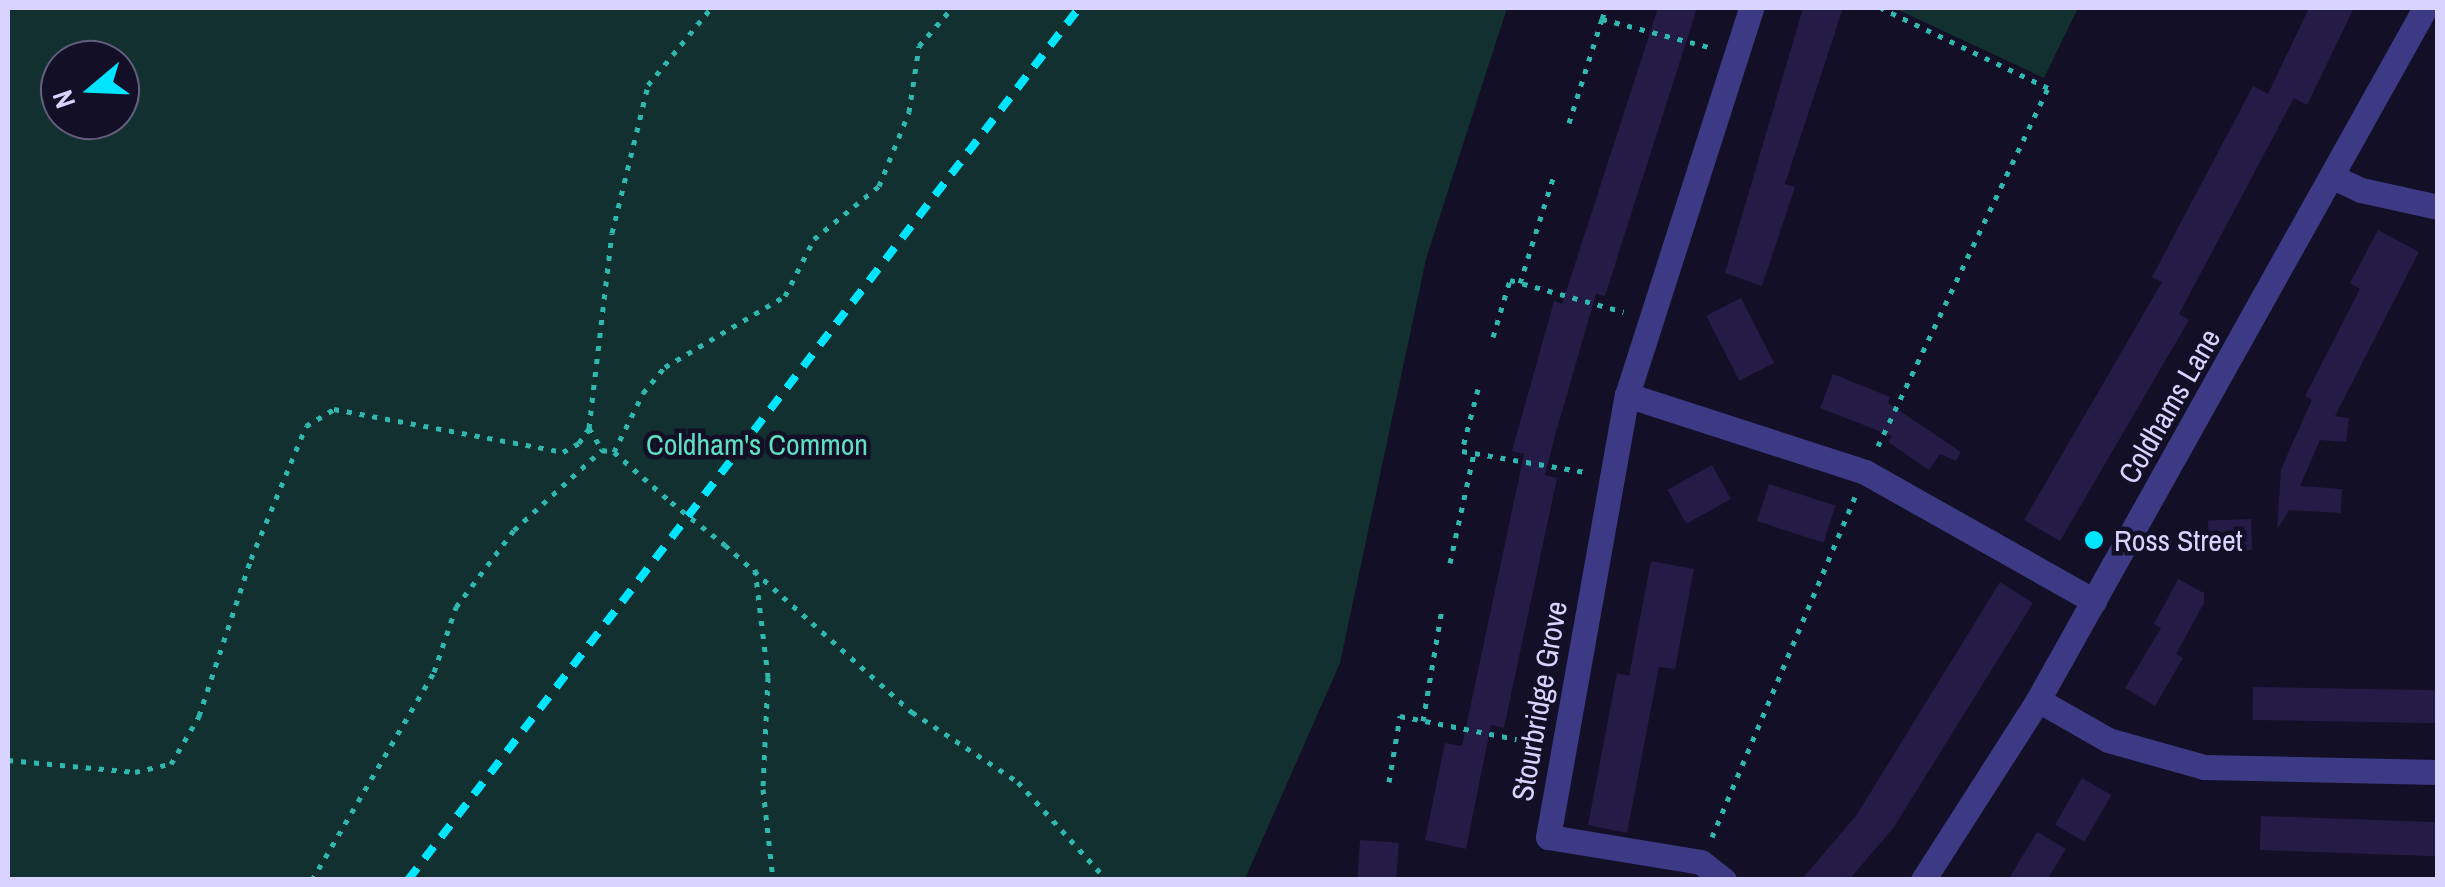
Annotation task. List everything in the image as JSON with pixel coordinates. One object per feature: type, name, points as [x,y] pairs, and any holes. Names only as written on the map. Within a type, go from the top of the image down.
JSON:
[{"type":"street","name":"Stourbridge Grove","points":[[1724,880],[1701,862],[1548,838],[1627,395],[1752,8]]},
{"type":"street","name":"Coldhams Lane","points":[[1923,880],[2038,700],[2425,8]]},
{"type":"street","points":[[2333,176],[2360,190],[2438,207]]},
{"type":"street","points":[[1627,395],[1866,472],[2094,601]]},
{"type":"street","points":[[2038,700],[2108,740],[2204,767],[2438,772]]},
{"type":"path","points":[[602,450],[589,428],[612,233],[648,85],[711,8]]},
{"type":"path","points":[[614,452],[643,394],[665,367],[786,296],[814,238],[878,186],[909,112],[919,46],[952,8]]},
{"type":"path","points":[[1569,123],[1606,8]]},
{"type":"path","points":[[1701,862],[1866,472],[2048,88],[1880,8]]},
{"type":"path","points":[[1602,19],[1736,54]]},
{"type":"path","points":[[1520,283],[1555,172]]},
{"type":"path","points":[[1493,337],[1510,280],[1651,320]]},
{"type":"path","points":[[1478,389],[1462,451],[1612,476]]},
{"type":"path","points":[[8,760],[135,772],[171,764],[199,716],[251,559],[306,426],[334,409],[563,452],[589,428]]},
{"type":"path","points":[[312,880],[434,672],[456,607],[484,564],[547,496],[602,450],[614,452],[755,569],[912,712],[1018,782],[1108,880]]},
{"type":"path","points":[[1450,562],[1474,454]]},
{"type":"path","points":[[755,569],[768,677],[763,789],[772,880]]},
{"type":"path","points":[[1423,721],[1442,609]]},
{"type":"path","points":[[1388,782],[1400,716],[1564,748]]},
{"type":"green space","name":"Coldham's Common","points":[[8,8],[1507,8],[1426,259],[1340,663],[1245,879],[8,879]]},
{"type":"green space","points":[[1894,8],[2078,8],[2044,78]]},
{"type":"building","points":[[1658,8],[1697,8],[1605,296],[1596,294],[1555,436],[1545,475],[1557,478],[1504,728],[1491,725],[1466,849],[1425,840],[1445,743],[1462,746],[1524,454],[1512,451],[1554,301],[1562,304]]},
{"type":"building","points":[[1803,8],[1843,8],[1785,184],[1795,187],[1762,286],[1725,273]]},
{"type":"building","points":[[2309,8],[2354,8],[2307,105],[2294,98],[2179,314],[2189,320],[2060,541],[2024,520],[2162,282],[2152,277],[2253,86],[2268,94]]},
{"type":"building","points":[[2378,230],[2419,252],[2335,416],[2349,418],[2346,442],[2320,440],[2300,486],[2342,489],[2341,513],[2289,510],[2277,530],[2281,469],[2312,400],[2305,396],[2360,289],[2350,283]]},
{"type":"building","points":[[1741,298],[1774,363],[1739,381],[1706,316]]},
{"type":"building","points":[[1833,374],[1890,397],[1888,403],[1961,452],[1956,461],[1940,454],[1929,470],[1888,442],[1892,436],[1820,408]]},
{"type":"building","points":[[1712,465],[1731,499],[1686,524],[1667,490]]},
{"type":"building","points":[[1769,484],[1836,506],[1824,543],[1757,521]]},
{"type":"building","points":[[2251,519],[2252,550],[2209,551],[2208,521]]},
{"type":"building","points":[[1651,561],[1694,569],[1675,669],[1659,667],[1627,833],[1588,825],[1617,673],[1629,676]]},
{"type":"building","points":[[2178,579],[2204,593],[2204,603],[2176,654],[2183,658],[2155,706],[2125,688],[2161,628],[2154,624]]},
{"type":"building","points":[[2000,582],[2033,603],[1894,827],[1849,880],[1801,880],[1856,816]]},
{"type":"building","points":[[2253,687],[2438,690],[2437,723],[2252,720]]},
{"type":"building","points":[[2082,778],[2111,795],[2084,842],[2055,825]]},
{"type":"building","points":[[2261,816],[2438,822],[2437,856],[2260,850]]},
{"type":"building","points":[[2037,832],[2066,849],[2047,880],[2008,880]]},
{"type":"building","points":[[1360,840],[1399,843],[1396,880],[1357,880]]},
{"type":"railway","points":[[408,880],[1079,8]]},
{"type":"place","name":"Ross Street","points":[[2094,540]]}]
